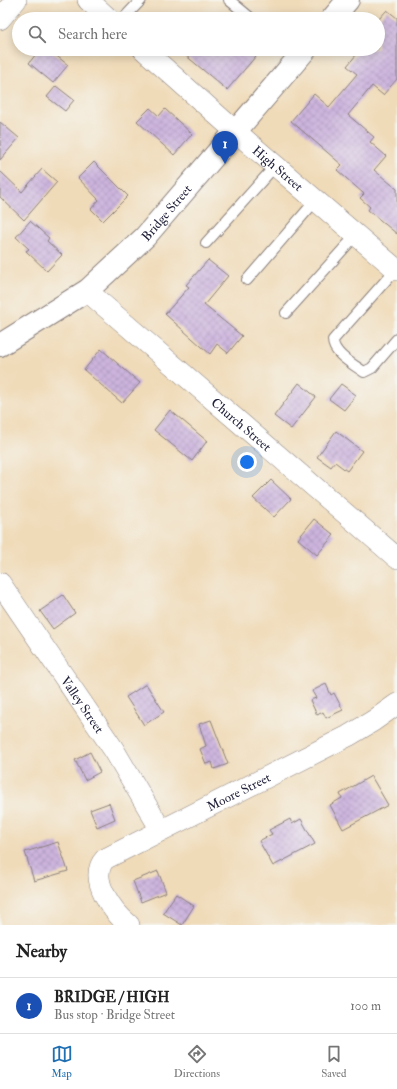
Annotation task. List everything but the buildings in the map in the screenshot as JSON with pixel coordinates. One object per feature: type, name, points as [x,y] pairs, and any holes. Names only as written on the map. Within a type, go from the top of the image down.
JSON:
[{"type":"main road","points":[[338,12],[348,0]]},
{"type":"main road","name":"Bridge Street","points":[[0,345],[87,291],[145,237],[235,130],[294,56]]},
{"type":"street","points":[[0,19],[16,0]]},
{"type":"street","points":[[88,0],[101,12]]},
{"type":"street","name":"High Street","points":[[151,56],[396,269]]},
{"type":"street","name":"Church Street","points":[[87,291],[397,558]]},
{"type":"street","name":"Valley Street","points":[[0,583],[114,750],[161,830]]},
{"type":"street","name":"Moore Street","points":[[129,925],[116,913],[102,889],[99,880],[99,871],[101,864],[105,859],[348,736],[397,704]]},
{"type":"lane","points":[[130,12],[142,0]]},
{"type":"lane","points":[[229,0],[244,12]]},
{"type":"lane","points":[[206,243],[276,165]]},
{"type":"lane","points":[[247,280],[316,200]]},
{"type":"lane","points":[[286,313],[356,235]]},
{"type":"lane","points":[[396,269],[333,340],[333,345],[338,353],[364,372],[372,368],[397,339]]},
{"type":"place","name":"BRIDGE / HIGH","points":[[225,164]]}]
